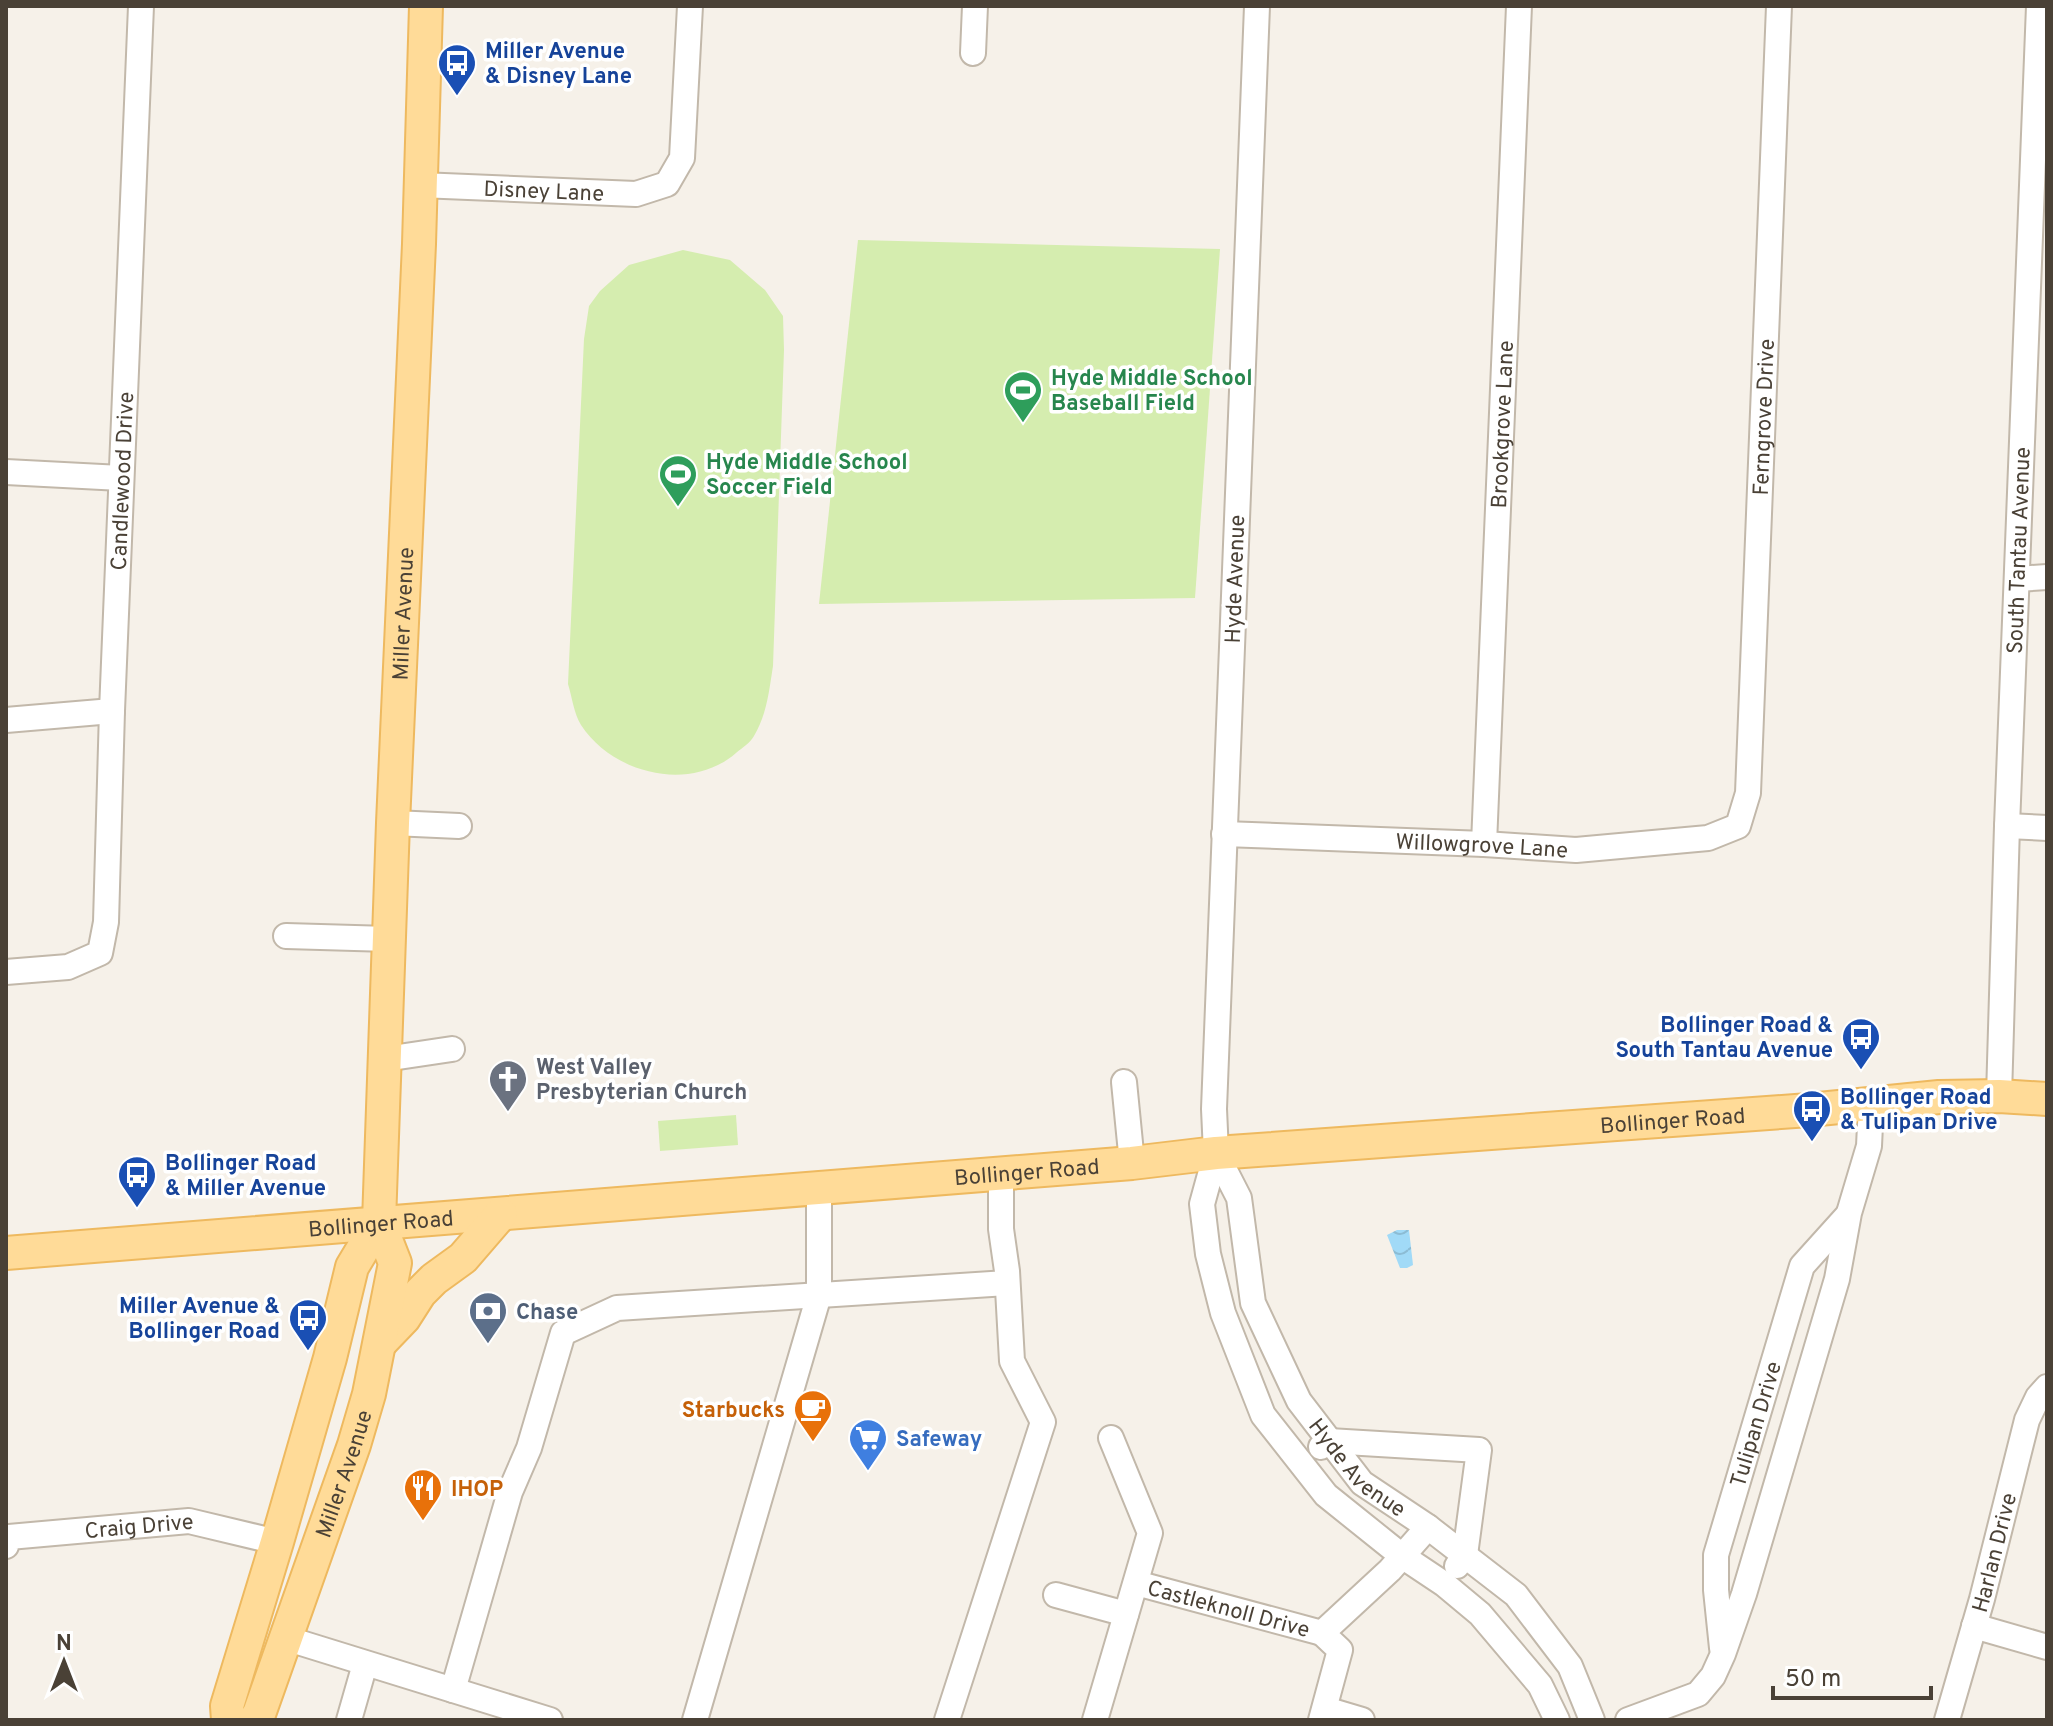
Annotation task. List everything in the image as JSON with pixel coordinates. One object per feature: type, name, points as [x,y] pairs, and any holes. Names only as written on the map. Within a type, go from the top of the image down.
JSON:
[{"type":"main road","name":"Miller Avenue","points":[[255,1720],[354,1445],[369,1394],[395,1263],[379,1222],[426,6]]},
{"type":"main road","name":"Bollinger Road","points":[[6,1253],[1939,1097],[2047,1099]]},
{"type":"main road","points":[[380,1343],[404,1318],[420,1293],[463,1258],[501,1214]]},
{"type":"main road","name":"Miller Avenue","points":[[228,1720],[227,1706],[330,1358],[352,1267],[379,1222]]},
{"type":"street","name":"Candlewood Drive","points":[[6,972],[68,967],[100,953],[106,922],[141,6]]},
{"type":"street","name":"Disney Lane","points":[[420,185],[636,194],[667,184],[682,158],[690,6]]},
{"type":"street","points":[[973,53],[975,6]]},
{"type":"street","name":"Hyde Avenue","points":[[1257,6],[1214,1109],[1216,1153],[1202,1204],[1208,1254],[1216,1290],[1263,1415],[1326,1495],[1480,1614],[1540,1685],[1557,1720]]},
{"type":"street","name":"Brookgrove Lane","points":[[1484,844],[1519,6]]},
{"type":"street","name":"Ferngrove Drive","points":[[1738,826],[1748,793],[1779,6]]},
{"type":"street","name":"South Tantau Avenue","points":[[1999,1096],[2039,6]]},
{"type":"street","points":[[6,472],[121,478]]},
{"type":"street","points":[[2017,579],[2047,577]]},
{"type":"street","points":[[6,720],[112,711]]},
{"type":"street","points":[[393,823],[459,826]]},
{"type":"street","name":"Willowgrove Lane","points":[[1224,834],[1576,850],[1708,838],[1738,826]]},
{"type":"street","points":[[2007,826],[2047,828]]},
{"type":"street","points":[[286,936],[389,939]]},
{"type":"street","points":[[385,1059],[452,1049]]},
{"type":"street","points":[[1124,1082],[1132,1163]]},
{"type":"street","name":"Tulipan Drive","points":[[1628,1720],[1698,1694],[1713,1676],[1723,1654],[1744,1594],[1837,1279],[1849,1213],[1869,1146],[1871,1104]]},
{"type":"street","name":"Hyde Avenue","points":[[1216,1153],[1239,1198],[1253,1303],[1299,1401],[1362,1483],[1428,1527],[1516,1595],[1570,1666],[1592,1720]]},
{"type":"street","points":[[947,1720],[1043,1422],[1012,1361],[1001,1229],[1001,1174]]},
{"type":"street","points":[[695,1720],[819,1295],[819,1188]]},
{"type":"street","name":"Tulipan Drive","points":[[1723,1654],[1716,1590],[1716,1555],[1802,1266],[1849,1213]]},
{"type":"street","points":[[453,1690],[510,1492],[529,1448],[563,1333],[617,1308],[1007,1283]]},
{"type":"street","name":"Harlan Drive","points":[[1947,1720],[2027,1420],[2038,1397],[2047,1387]]},
{"type":"street","points":[[1095,1720],[1150,1533],[1111,1438]]},
{"type":"street","points":[[1300,1462],[1329,1441],[1479,1450],[1465,1555],[1444,1584]]},
{"type":"street","name":"Craig Drive","points":[[6,1546],[9,1537],[189,1521],[277,1542]]},
{"type":"street","points":[[1362,1720],[1323,1715],[1340,1650],[1322,1633],[1390,1570],[1428,1527]]},
{"type":"street","name":"Castleknoll Drive","points":[[1136,1583],[1322,1633]]},
{"type":"street","points":[[1056,1595],[1126,1614]]},
{"type":"street","points":[[1974,1626],[2047,1647]]},
{"type":"street","points":[[285,1638],[550,1720]]},
{"type":"street","points":[[349,1720],[365,1664]]},
{"type":"green space","name":"Hyde Middle School Baseball Field","points":[[858,240],[1220,249],[1195,598],[819,604]]},
{"type":"green space","name":"Hyde Middle School Soccer Field","points":[[683,250],[730,260],[765,290],[783,316],[784,350],[773,666],[765,711],[752,739],[736,753],[717,765],[675,775],[632,766],[612,756],[595,742],[579,721],[568,684],[584,339],[589,306],[600,291],[629,265]]},
{"type":"green space","points":[[736,1115],[738,1145],[660,1151],[658,1121]]},
{"type":"water","points":[[1397,1230],[1409,1230],[1413,1265],[1407,1268],[1400,1268],[1387,1235]]},
{"type":"place","name":"Miller Avenue & Disney Lane","points":[[457,97]]},
{"type":"place","name":"Hyde Middle School Baseball Field","points":[[1023,424]]},
{"type":"place","name":"Hyde Middle School Soccer Field","points":[[678,508]]},
{"type":"place","name":"Bollinger Road & South Tantau Avenue","points":[[1861,1071]]},
{"type":"place","name":"West Valley Presbyterian Church","points":[[508,1113]]},
{"type":"place","name":"Bollinger Road & Tulipan Drive","points":[[1812,1143]]},
{"type":"place","name":"Bollinger Road & Miller Avenue","points":[[137,1209]]},
{"type":"place","name":"Chase","points":[[488,1345]]},
{"type":"place","name":"Miller Avenue & Bollinger Road","points":[[308,1352]]},
{"type":"place","name":"Starbucks","points":[[813,1443]]},
{"type":"place","name":"Safeway","points":[[868,1472]]},
{"type":"place","name":"IHOP","points":[[423,1522]]}]
